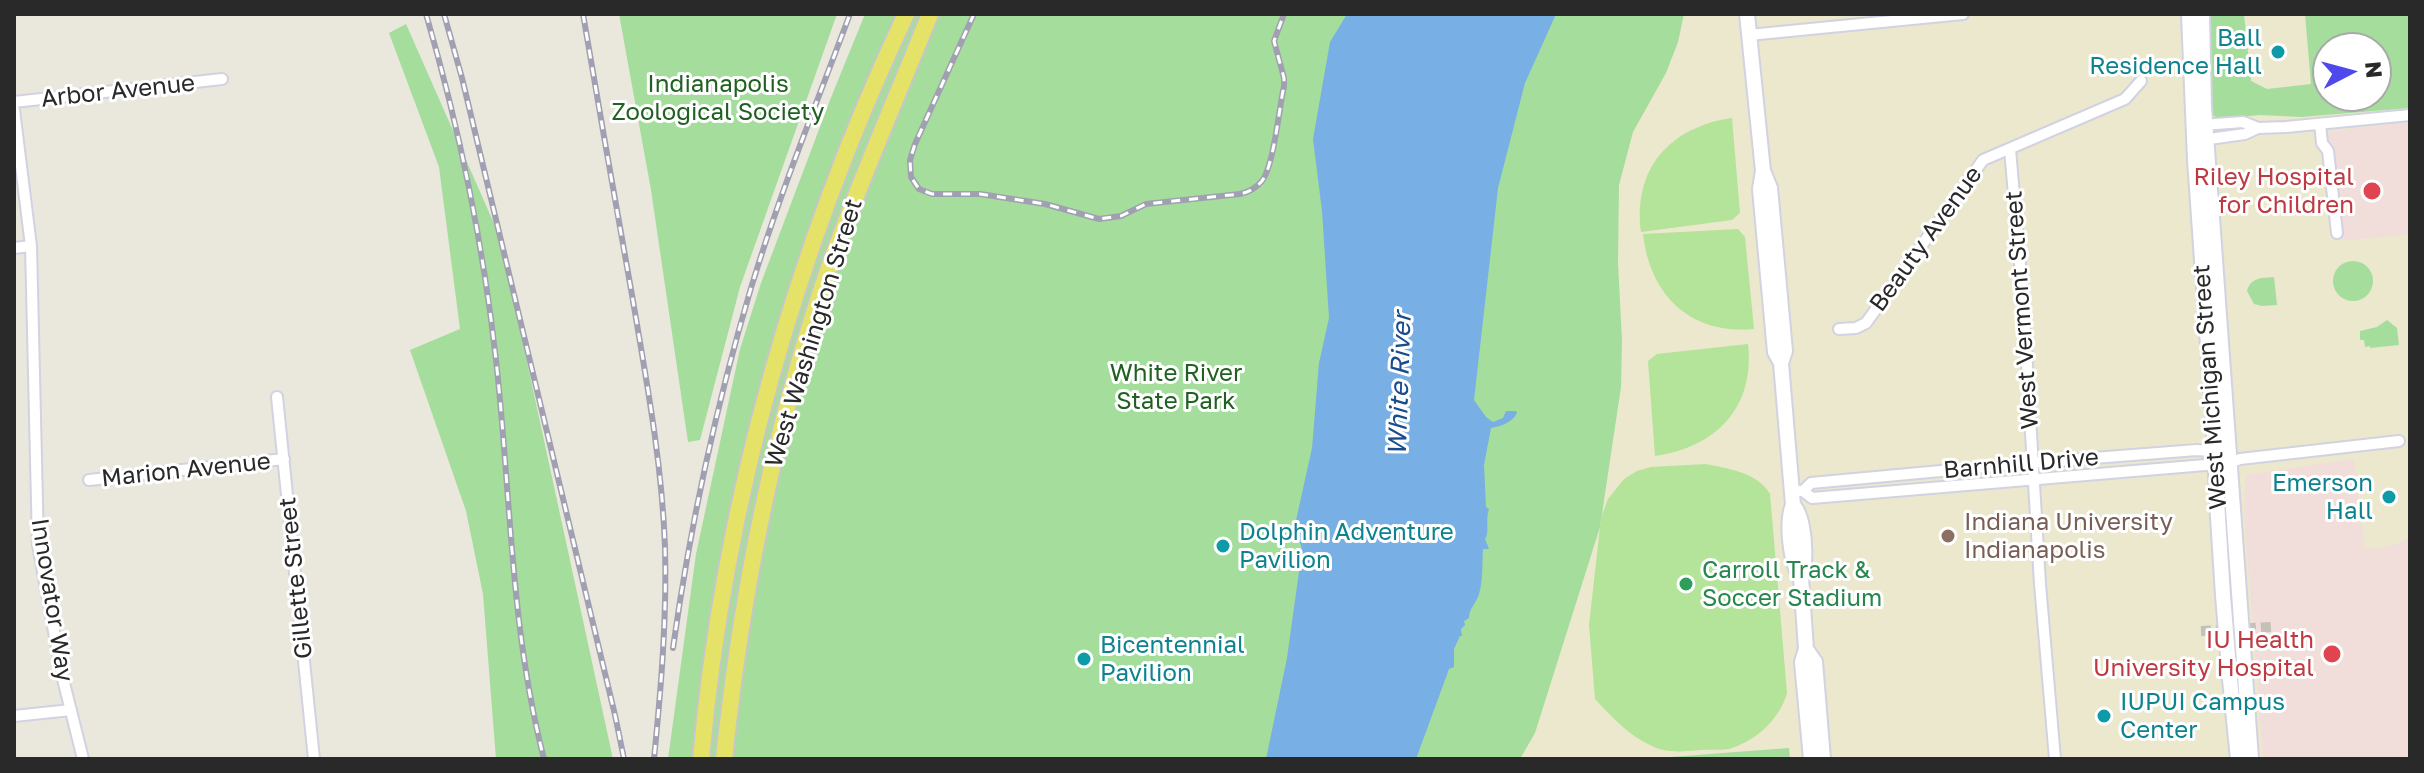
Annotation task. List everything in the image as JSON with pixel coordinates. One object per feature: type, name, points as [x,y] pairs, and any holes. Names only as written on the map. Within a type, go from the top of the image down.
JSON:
[{"type":"main road","name":"West Washington Street","points":[[701,759],[721,609],[761,416],[803,274],[835,180],[906,14]]},
{"type":"main road","name":"West Washington Street","points":[[724,759],[751,565],[777,443],[801,356],[850,208],[930,14]]},
{"type":"main road","points":[[1747,14],[1763,171],[1760,189],[1775,352],[1781,363],[1796,496],[1789,515],[1793,568],[1801,578],[1806,649],[1802,662],[1811,759]]},
{"type":"main road","name":"West Michigan Street","points":[[2189,14],[2251,759]]},
{"type":"main road","name":"West Michigan Street","points":[[2200,132],[2202,14]]},
{"type":"main road","name":"West Michigan Street","points":[[2226,458],[2228,666],[2238,759]]},
{"type":"main road","points":[[1806,649],[1815,662],[1823,759]]},
{"type":"street","points":[[1749,35],[1963,14]]},
{"type":"street","name":"Arbor Avenue","points":[[14,102],[222,79]]},
{"type":"street","name":"Beauty Avenue","points":[[1839,329],[1856,328],[1866,323],[1983,160],[2125,99],[2141,81]]},
{"type":"street","name":"Innovator Way","points":[[14,110],[31,246],[38,545],[62,675],[83,759]]},
{"type":"street","points":[[2200,132],[2243,122],[2258,128],[2410,115]]},
{"type":"street","points":[[2320,124],[2322,143],[2328,151],[2337,233]]},
{"type":"street","name":"West Vermont Street","points":[[2010,149],[2055,759]]},
{"type":"street","points":[[14,248],[31,246]]},
{"type":"street","name":"Gillette Street","points":[[277,397],[314,759]]},
{"type":"street","name":"Barnhill Drive","points":[[1796,496],[1812,498],[2033,478],[2399,441]]},
{"type":"street","name":"Barnhill Drive","points":[[1796,496],[1811,483],[2032,462],[2197,450],[2226,458]]},
{"type":"street","name":"Marion Avenue","points":[[89,480],[284,459]]},
{"type":"street","points":[[14,716],[71,710]]},
{"type":"shaded area","name":"Indiana University Indianapolis","points":[[1603,14],[2410,14],[2410,759],[1450,759]]},
{"type":"shaded area","name":"Riley Hospital for Children","points":[[2410,122],[2410,234],[2341,241],[2326,132]]},
{"type":"shaded area","name":"IU Health University Hospital","points":[[2354,459],[2365,550],[2410,538],[2410,759],[2263,759],[2244,511],[2246,475]]},
{"type":"green space","name":"Indianapolis Zoological Society","points":[[619,14],[837,14],[740,287],[700,440],[688,442],[651,190]]},
{"type":"green space","name":"White River State Park","points":[[865,14],[1684,14],[1678,42],[1666,73],[1633,132],[1619,185],[1621,387],[1600,527],[1535,733],[1520,759],[668,759],[696,554],[740,349],[761,283]]},
{"type":"green space","points":[[2208,14],[2244,14],[2251,81],[2267,89],[2311,84],[2305,14],[2410,14],[2410,108],[2392,109],[2392,32],[2312,32],[2312,112],[2362,112],[2218,119],[2211,113]]},
{"type":"green space","points":[[406,24],[500,237],[613,759],[496,759],[483,594],[466,511],[410,350],[460,329],[439,167],[389,33]]},
{"type":"green space","points":[[1732,118],[1740,213],[1732,220],[1641,232],[1643,188],[1660,154],[1690,131]]},
{"type":"green space","points":[[1738,229],[1745,237],[1754,329],[1711,325],[1677,307],[1654,275],[1643,234]]},
{"type":"green space","points":[[2353,261],[2367,267],[2373,281],[2367,295],[2353,301],[2339,295],[2333,281],[2339,267]]},
{"type":"green space","points":[[2274,277],[2277,305],[2254,304],[2247,291],[2251,283]]},
{"type":"green space","points":[[2387,320],[2397,328],[2399,345],[2365,347],[2364,340],[2360,340],[2360,331],[2377,327]]},
{"type":"green space","points":[[1748,344],[1749,367],[1745,387],[1738,405],[1727,420],[1697,444],[1655,456],[1648,361],[1657,354]]},
{"type":"green space","name":"Carroll Track & Soccer Stadium","points":[[1706,464],[1750,476],[1770,494],[1787,693],[1773,719],[1759,734],[1741,744],[1725,749],[1670,751],[1658,749],[1636,737],[1595,699],[1589,625],[1601,518],[1608,499],[1624,479],[1637,471],[1651,467]]},
{"type":"green space","points":[[1789,748],[1790,759],[1644,759]]},
{"type":"water","name":"White River","points":[[1347,14],[1556,14],[1525,83],[1498,188],[1474,400],[1493,422],[1503,418],[1506,411],[1517,413],[1509,422],[1491,428],[1484,465],[1486,507],[1489,509],[1485,539],[1489,549],[1483,549],[1480,589],[1469,618],[1464,621],[1462,636],[1454,649],[1454,667],[1449,669],[1416,759],[1266,759],[1287,658],[1302,550],[1299,538],[1293,534],[1312,448],[1319,363],[1329,318],[1322,211],[1313,139],[1330,42]]},
{"type":"tunnel","points":[[2201,631],[2271,627]]},
{"type":"railway","points":[[426,14],[459,142],[484,272],[496,360],[524,660],[544,759]]},
{"type":"railway","points":[[444,14],[462,78],[624,759]]},
{"type":"railway","points":[[583,14],[643,357],[661,483],[665,600],[654,759]]},
{"type":"railway","points":[[673,648],[696,512],[738,332],[798,150],[850,14]]},
{"type":"railway","points":[[974,14],[915,144],[910,160],[911,177],[919,189],[932,194],[980,194],[1045,204],[1099,219],[1121,216],[1146,204],[1240,194],[1262,181],[1273,150],[1284,86],[1274,41],[1284,14]]},
{"type":"place","name":"Ball Residence Hall","points":[[2278,52]]},
{"type":"place","name":"Riley Hospital for Children","points":[[2372,191]]},
{"type":"place","name":"Emerson Hall","points":[[2389,497]]},
{"type":"place","name":"Indiana University Indianapolis","points":[[1948,536]]},
{"type":"place","name":"Dolphin Adventure Pavilion","points":[[1223,546]]},
{"type":"place","name":"Carroll Track & Soccer Stadium","points":[[1686,584]]},
{"type":"place","name":"IU Health University Hospital","points":[[2332,654]]},
{"type":"place","name":"Bicentennial Pavilion","points":[[1084,659]]},
{"type":"place","name":"IUPUI Campus Center","points":[[2104,716]]}]
